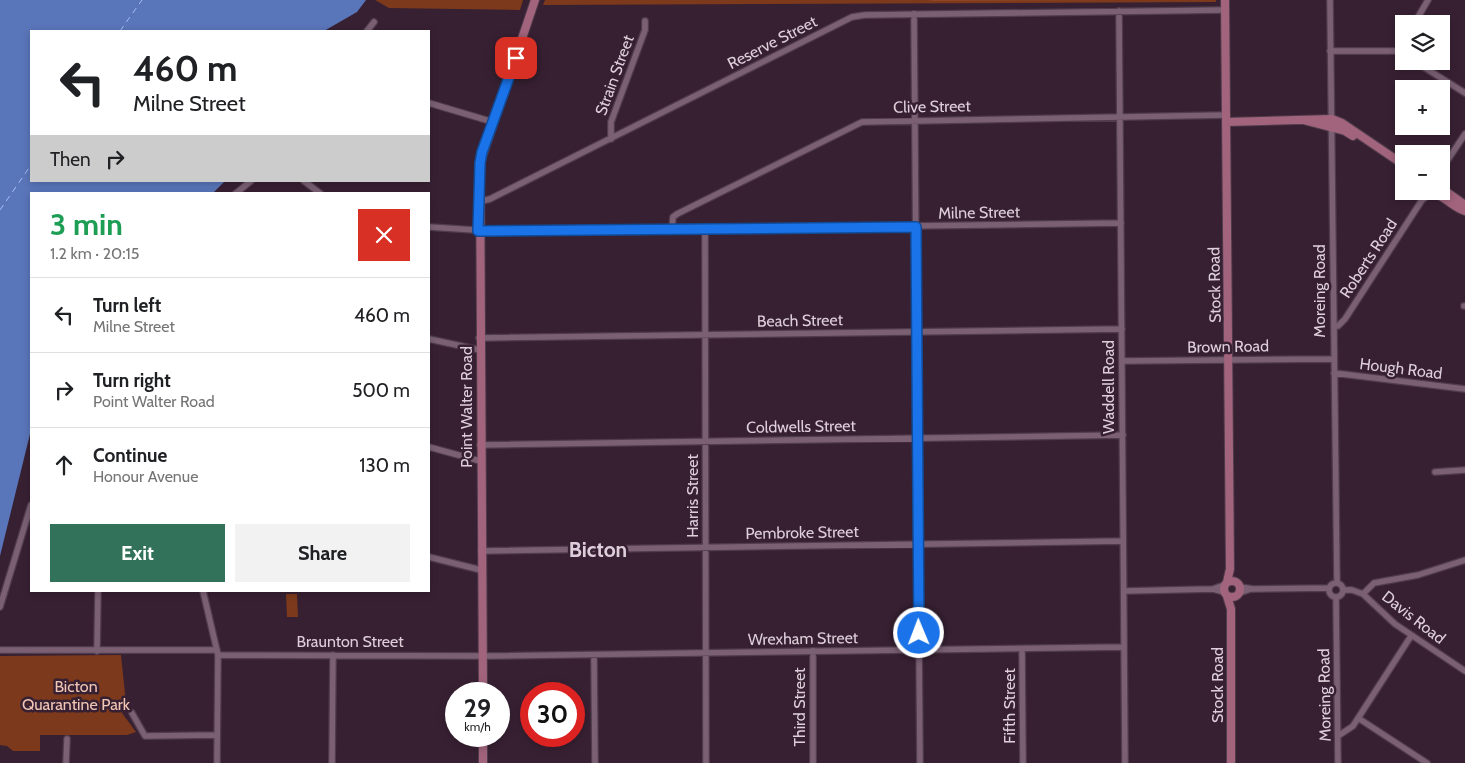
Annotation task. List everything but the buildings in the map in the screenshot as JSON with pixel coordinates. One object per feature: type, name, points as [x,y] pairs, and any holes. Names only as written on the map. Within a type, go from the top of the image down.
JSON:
[{"type":"street","name":"Point Walter Road","points":[[483,682],[478,231],[480,163],[536,0]]},
{"type":"street","name":"Stock Road","points":[[1224,0],[1230,569],[1232,589],[1231,762]]},
{"type":"street","name":"Moreing Road","points":[[1330,0],[1337,582]]},
{"type":"street","points":[[1419,15],[1428,0]]},
{"type":"street","name":"Reserve Street","points":[[478,202],[490,199],[852,17],[914,14],[1225,10]]},
{"type":"street","name":"Waddell Road","points":[[1119,11],[1125,763]]},
{"type":"street","points":[[914,14],[920,763]]},
{"type":"street","name":"Strain Street","points":[[611,139],[611,122],[645,30],[646,21]]},
{"type":"street","points":[[368,30],[374,22]]},
{"type":"street","points":[[1330,51],[1395,51]]},
{"type":"street","points":[[1428,70],[1465,93]]},
{"type":"street","points":[[430,103],[493,122]]},
{"type":"street","name":"Clive Street","points":[[672,229],[673,217],[677,214],[852,125],[875,120],[1120,117],[1332,119]]},
{"type":"street","points":[[1332,119],[1342,123],[1395,159]]},
{"type":"street","name":"Clive Street","points":[[1305,120],[1345,131],[1395,164]]},
{"type":"street","points":[[1450,156],[1465,134]]},
{"type":"street","points":[[237,192],[250,182]]},
{"type":"street","points":[[305,182],[318,192]]},
{"type":"street","points":[[1450,194],[1465,205]]},
{"type":"street","name":"Roberts Road","points":[[1334,326],[1338,326],[1345,319],[1422,200]]},
{"type":"street","points":[[1447,200],[1457,208],[1465,211]]},
{"type":"street","name":"Milne Street","points":[[430,227],[478,231],[1121,223]]},
{"type":"street","name":"Harris Street","points":[[705,229],[706,763]]},
{"type":"street","name":"Beach Street","points":[[479,338],[1122,329]]},
{"type":"street","points":[[430,339],[480,350]]},
{"type":"street","name":"Brown Road","points":[[1122,361],[1333,359]]},
{"type":"street","name":"Hough Road","points":[[1334,374],[1465,390]]},
{"type":"street","name":"Coldwells Street","points":[[480,445],[1123,435]]},
{"type":"street","points":[[430,447],[480,461]]},
{"type":"street","points":[[1435,472],[1465,470]]},
{"type":"street","points":[[0,607],[30,508]]},
{"type":"street","name":"Pembroke Street","points":[[481,551],[1124,541]]},
{"type":"street","points":[[430,557],[482,570]]},
{"type":"street","points":[[1363,594],[1374,583],[1418,575],[1465,560]]},
{"type":"street","points":[[1124,590],[1329,588],[1337,582],[1341,584],[1344,590],[1340,596],[1336,597],[1330,594],[1329,588]]},
{"type":"street","name":"Davis Road","points":[[1344,590],[1352,590],[1363,594],[1411,636],[1465,671]]},
{"type":"street","points":[[97,651],[98,592]]},
{"type":"street","points":[[202,592],[217,653],[217,763]]},
{"type":"street","name":"Moreing Road","points":[[1336,597],[1338,763]]},
{"type":"street","points":[[1338,736],[1347,732],[1358,718],[1411,636]]},
{"type":"street","name":"Wrexham Street","points":[[483,656],[1124,647]]},
{"type":"street","name":"Fifth Street","points":[[1022,649],[1023,763]]},
{"type":"street","name":"Braunton Street","points":[[0,650],[483,656]]},
{"type":"street","name":"Third Street","points":[[813,652],[813,763]]},
{"type":"street","points":[[332,763],[333,655]]},
{"type":"street","points":[[594,655],[595,763]]},
{"type":"street","points":[[132,713],[145,736],[217,735]]},
{"type":"street","points":[[1358,718],[1427,763]]},
{"type":"street","points":[[66,763],[67,739]]},
{"type":"street","points":[[483,747],[484,763]]},
{"type":"green space","points":[[375,0],[523,0],[520,10],[389,8]]},
{"type":"green space","points":[[545,0],[1216,0],[1216,2],[543,5]]},
{"type":"green space","points":[[286,594],[297,594],[298,617],[287,617]]},
{"type":"green space","name":"Bicton Quarantine Park","points":[[121,655],[126,703],[123,706],[122,713],[136,732],[127,735],[40,735],[40,751],[13,751],[7,746],[0,745],[0,656]]},
{"type":"shaded area","points":[[927,0],[1144,0],[934,1]]},
{"type":"water","points":[[0,0],[366,0],[357,12],[326,30],[30,30],[30,182],[224,182],[214,192],[30,192],[30,434],[0,556]]},
{"type":"ferry route","points":[[121,30],[142,0]]},
{"type":"ferry route","points":[[0,210],[30,166]]},
{"type":"district","name":"Bicton","points":[[598,550]]},
{"type":"route","points":[[516,58],[482,152],[478,231],[916,227],[919,633]]}]
